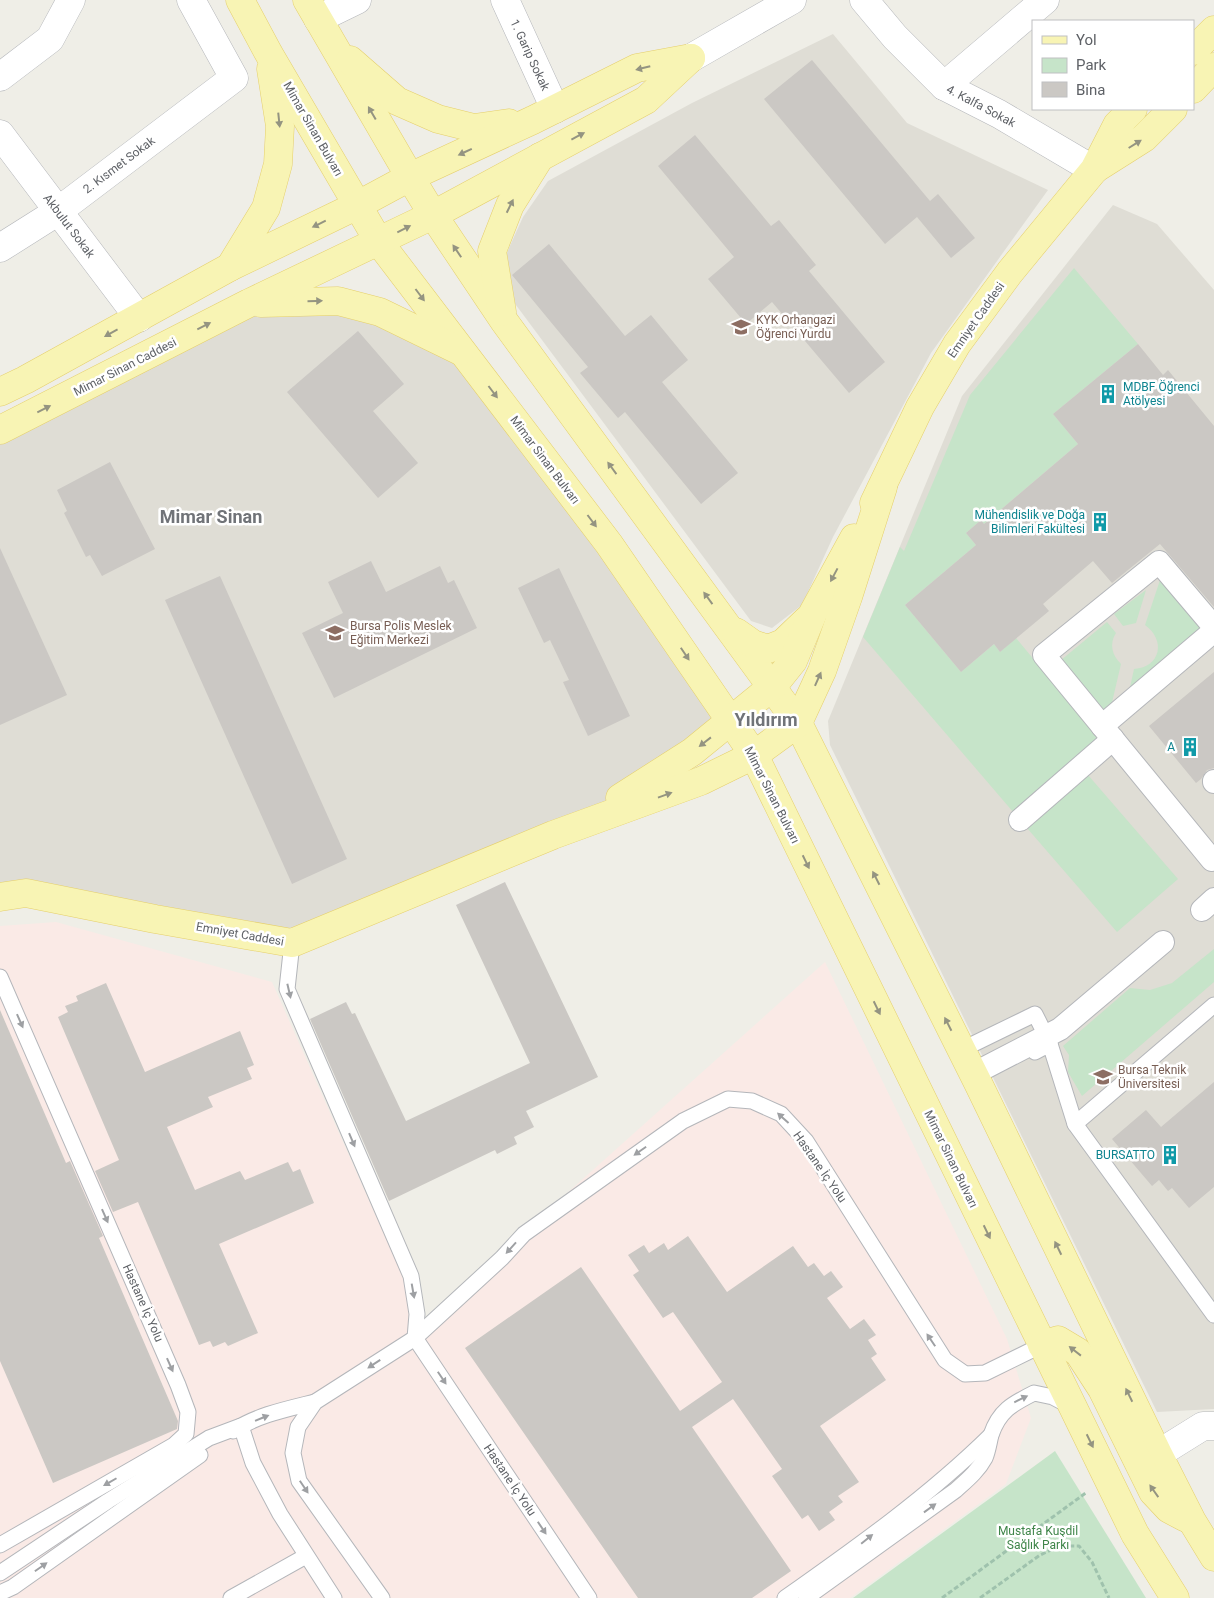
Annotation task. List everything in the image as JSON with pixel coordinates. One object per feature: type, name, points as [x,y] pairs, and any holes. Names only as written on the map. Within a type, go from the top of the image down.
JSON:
[{"type":"main road","name":"Mimar Sinan Bulvarı","points":[[240,0],[269,54],[379,242],[609,544],[754,755],[1135,1534],[1175,1598]]},
{"type":"main road","points":[[312,9],[433,215],[504,320],[798,723],[962,1050],[1158,1454],[1192,1521],[1214,1557]]},
{"type":"main road","points":[[1194,50],[1214,30]]},
{"type":"main road","points":[[332,44],[397,101],[438,119],[474,128],[544,115]]},
{"type":"main road","points":[[230,267],[266,208],[278,164],[280,126],[269,54]]},
{"type":"main road","points":[[0,392],[230,267],[358,205],[410,177],[544,115],[637,68],[691,58]]},
{"type":"main road","name":"Mimar Sinan Caddesi","points":[[0,430],[249,303],[433,215],[646,100],[691,58]]},
{"type":"main road","points":[[1194,87],[1214,67]]},
{"type":"main road","name":"Emniyet Caddesi","points":[[883,487],[920,407],[957,344],[1010,272],[1094,170],[1117,125],[1132,110]]},
{"type":"main road","name":"Emniyet Caddesi","points":[[1094,170],[1144,138],[1172,110]]},
{"type":"main road","points":[[504,320],[492,251],[510,205],[541,156]]},
{"type":"main road","points":[[249,303],[338,301],[380,312],[463,353]]},
{"type":"main road","points":[[553,835],[637,789],[692,752],[731,722],[772,686],[793,661],[813,613],[883,487]]},
{"type":"main road","points":[[553,835],[701,781],[754,755],[798,723],[825,662],[883,487]]},
{"type":"main road","points":[[729,627],[753,644],[768,649],[783,643],[813,613]]},
{"type":"main road","name":"Emniyet Caddesi","points":[[0,897],[26,893],[155,919],[292,943],[553,835]]},
{"type":"main road","points":[[1042,1345],[1058,1340],[1078,1352],[1102,1389],[1153,1492],[1169,1509],[1192,1521]]},
{"type":"street","points":[[0,76],[50,39],[71,0]]},
{"type":"street","name":"2. Kısmet Sokak","points":[[0,248],[57,212],[234,78],[191,0]]},
{"type":"street","points":[[312,9],[357,0]]},
{"type":"street","name":"1. Garip Sokak","points":[[505,0],[544,115]]},
{"type":"street","points":[[691,58],[792,0]]},
{"type":"street","name":"4. Kalfa Sokak","points":[[864,0],[895,37],[944,86],[999,114],[1094,170]]},
{"type":"street","points":[[944,86],[1045,0]]},
{"type":"street","name":"Akbulut Sokak","points":[[0,134],[57,212],[139,318]]},
{"type":"street","points":[[1020,820],[1108,733],[1214,629],[1159,562],[1044,655],[1108,733],[1213,864]]},
{"type":"street","points":[[1213,864],[1214,836]]},
{"type":"street","points":[[976,1079],[1048,1040],[1163,942]]},
{"type":"street","points":[[1158,1454],[1203,1426],[1214,1426]]},
{"type":"lane","points":[[292,943],[287,989],[411,1276],[417,1314],[414,1338]]},
{"type":"lane","name":"Hastane İç Yolu","points":[[0,977],[175,1376],[188,1412],[186,1434],[174,1445],[0,1545]]},
{"type":"lane","points":[[1075,1124],[1214,1005]]},
{"type":"lane","points":[[962,1050],[1035,1014],[1048,1040],[1075,1124],[1214,1315]]},
{"type":"lane","name":"Hastane İç Yolu","points":[[0,1593],[13,1587],[241,1426],[280,1410],[315,1402],[414,1338],[502,1258],[524,1234],[683,1121],[728,1099],[752,1101],[781,1114],[806,1141],[945,1360],[965,1374],[985,1373],[1042,1345]]},
{"type":"lane","name":"Hastane İç Yolu","points":[[414,1338],[589,1598]]},
{"type":"lane","points":[[806,1598],[956,1490],[976,1472],[986,1456],[991,1435],[999,1417],[1013,1403],[1034,1393],[1053,1397],[1074,1408]]},
{"type":"lane","name":"Hastane İç Yolu","points":[[315,1402],[298,1427],[293,1453],[299,1481],[382,1598]]},
{"type":"lane","points":[[0,1573],[209,1438],[241,1426],[253,1463],[280,1514],[334,1598]]},
{"type":"lane","points":[[785,1598],[849,1554],[964,1462],[991,1435]]},
{"type":"lane","points":[[231,1598],[306,1556]]},
{"type":"path","points":[[942,1598],[1087,1492],[1104,1470]]},
{"type":"path","points":[[980,1598],[1040,1555],[1060,1546],[1079,1546],[1092,1562],[1109,1598]]},
{"type":"shaded area","name":"KYK Orhangazi Öğrenci Yurdu","points":[[833,34],[907,123],[1048,190],[931,353],[833,537],[802,605],[772,628],[751,621],[513,301],[505,257],[523,217],[548,181],[692,103]]},
{"type":"shaded area","name":"Bursa Teknik Üniversitesi","points":[[1113,205],[1157,224],[1214,290],[1214,1409],[1157,1412],[830,745],[828,721],[962,396]]},
{"type":"shaded area","name":"Bursa Polis Meslek Eğitim Merkezi","points":[[338,301],[463,353],[731,722],[637,789],[292,943],[0,890],[0,430],[249,303]]},
{"type":"shaded area","points":[[56,922],[272,982],[423,1322],[825,962],[1007,1339],[1031,1418],[1006,1484],[850,1598],[0,1598],[0,926]]},
{"type":"green space","points":[[1074,268],[1138,344],[1053,414],[1078,444],[984,524],[981,520],[966,533],[976,545],[905,605],[961,672],[994,644],[1000,652],[1016,638],[1100,739],[1014,813],[863,637],[900,547],[904,551],[970,395]]},
{"type":"green space","points":[[1162,574],[1206,626],[1127,701],[1134,669],[1150,663],[1155,658],[1157,652],[1156,638],[1145,625]]},
{"type":"green space","points":[[1146,590],[1136,623],[1123,626],[1114,614]]},
{"type":"green space","points":[[1107,622],[1116,633],[1112,645],[1115,657],[1121,664],[1110,711],[1106,714],[1060,661]]},
{"type":"green space","points":[[1088,775],[1178,879],[1117,932],[1027,828]]},
{"type":"green space","points":[[1214,949],[1214,982],[1082,1096],[1068,1072],[1069,1055],[1063,1046],[1130,988],[1150,990],[1172,983]]},
{"type":"green space","name":"Mustafa Kuşdil Sağlık Parkı","points":[[1055,1451],[1146,1598],[853,1598]]},
{"type":"building","points":[[812,60],[930,201],[938,194],[975,238],[951,258],[917,217],[885,244],[764,99]]},
{"type":"building","points":[[695,135],[771,226],[779,220],[816,265],[809,271],[885,362],[849,393],[772,302],[746,324],[708,279],[734,257],[658,166]]},
{"type":"building","points":[[549,244],[625,336],[651,315],[688,360],[662,382],[738,473],[701,504],[625,412],[618,418],[580,373],[588,367],[512,275]]},
{"type":"building","points":[[358,331],[404,384],[373,411],[418,463],[378,498],[287,392]]},
{"type":"building","name":"Mühendislik ve Doğa Bilimleri Fakültesi","points":[[1138,344],[1163,375],[1168,370],[1214,426],[1214,607],[1160,544],[1112,583],[1093,561],[1043,604],[1049,611],[1000,652],[994,644],[961,672],[905,605],[976,545],[966,533],[981,520],[984,524],[1078,444],[1053,414]]},
{"type":"building","points":[[110,462],[155,549],[102,576],[90,555],[86,557],[64,513],[67,511],[57,490]]},
{"type":"building","points":[[0,548],[67,695],[0,725]]},
{"type":"building","points":[[371,561],[386,592],[440,566],[448,583],[454,580],[477,628],[334,698],[302,633],[343,613],[328,582]]},
{"type":"building","points":[[559,568],[630,716],[588,736],[563,682],[569,680],[550,640],[544,643],[518,588]]},
{"type":"building","points":[[220,576],[347,859],[292,884],[165,600]]},
{"type":"building","name":"A","points":[[1214,672],[1214,768],[1207,770],[1196,783],[1149,726]]},
{"type":"building","points":[[505,882],[598,1077],[526,1111],[534,1127],[514,1137],[517,1144],[497,1154],[495,1150],[389,1201],[310,1019],[346,1002],[352,1014],[355,1013],[406,1121],[530,1063],[456,905]]},
{"type":"building","points":[[106,983],[145,1072],[240,1031],[254,1065],[247,1068],[252,1079],[208,1097],[213,1107],[167,1127],[195,1190],[240,1171],[245,1180],[288,1162],[293,1172],[300,1169],[314,1203],[219,1244],[258,1333],[228,1346],[225,1342],[213,1347],[210,1341],[199,1345],[138,1202],[113,1212],[95,1171],[119,1160],[58,1017],[68,1012],[65,1006],[78,1001],[76,996]]},
{"type":"building","points":[[0,1010],[66,1163],[70,1161],[103,1236],[99,1238],[178,1421],[177,1429],[53,1483],[0,1361]]},
{"type":"building","name":"BURSATTO","points":[[1214,1082],[1214,1187],[1189,1208],[1172,1188],[1168,1191],[1159,1180],[1152,1186],[1112,1139],[1146,1110],[1161,1127]]},
{"type":"building","points":[[688,1236],[727,1292],[793,1246],[808,1267],[814,1263],[824,1276],[831,1271],[843,1287],[827,1298],[850,1329],[864,1319],[876,1335],[868,1340],[877,1354],[871,1358],[886,1380],[820,1426],[859,1482],[838,1496],[843,1502],[829,1512],[835,1520],[819,1531],[808,1515],[802,1519],[772,1476],[782,1469],[733,1399],[692,1427],[791,1571],[752,1598],[638,1598],[465,1348],[581,1267],[680,1411],[722,1382],[673,1312],[663,1318],[633,1275],[639,1271],[628,1255],[644,1245],[649,1253],[664,1243],[668,1250]]},
{"type":"place","name":"KYK Orhangazi Öğrenci Yurdu","points":[[741,327]]},
{"type":"place","name":"MDBF Öğrenci Atölyesi","points":[[1108,394]]},
{"type":"place","name":"Mühendislik ve Doğa Bilimleri Fakültesi","points":[[1100,522]]},
{"type":"place","name":"Bursa Polis Meslek Eğitim Merkezi","points":[[335,633]]},
{"type":"place","name":"A","points":[[1190,747]]},
{"type":"place","name":"Bursa Teknik Üniversitesi","points":[[1103,1077]]},
{"type":"place","name":"BURSATTO","points":[[1170,1155]]},
{"type":"district","name":"Mimar Sinan","points":[[211,516]]},
{"type":"district","name":"Yıldırım","points":[[766,719]]}]
